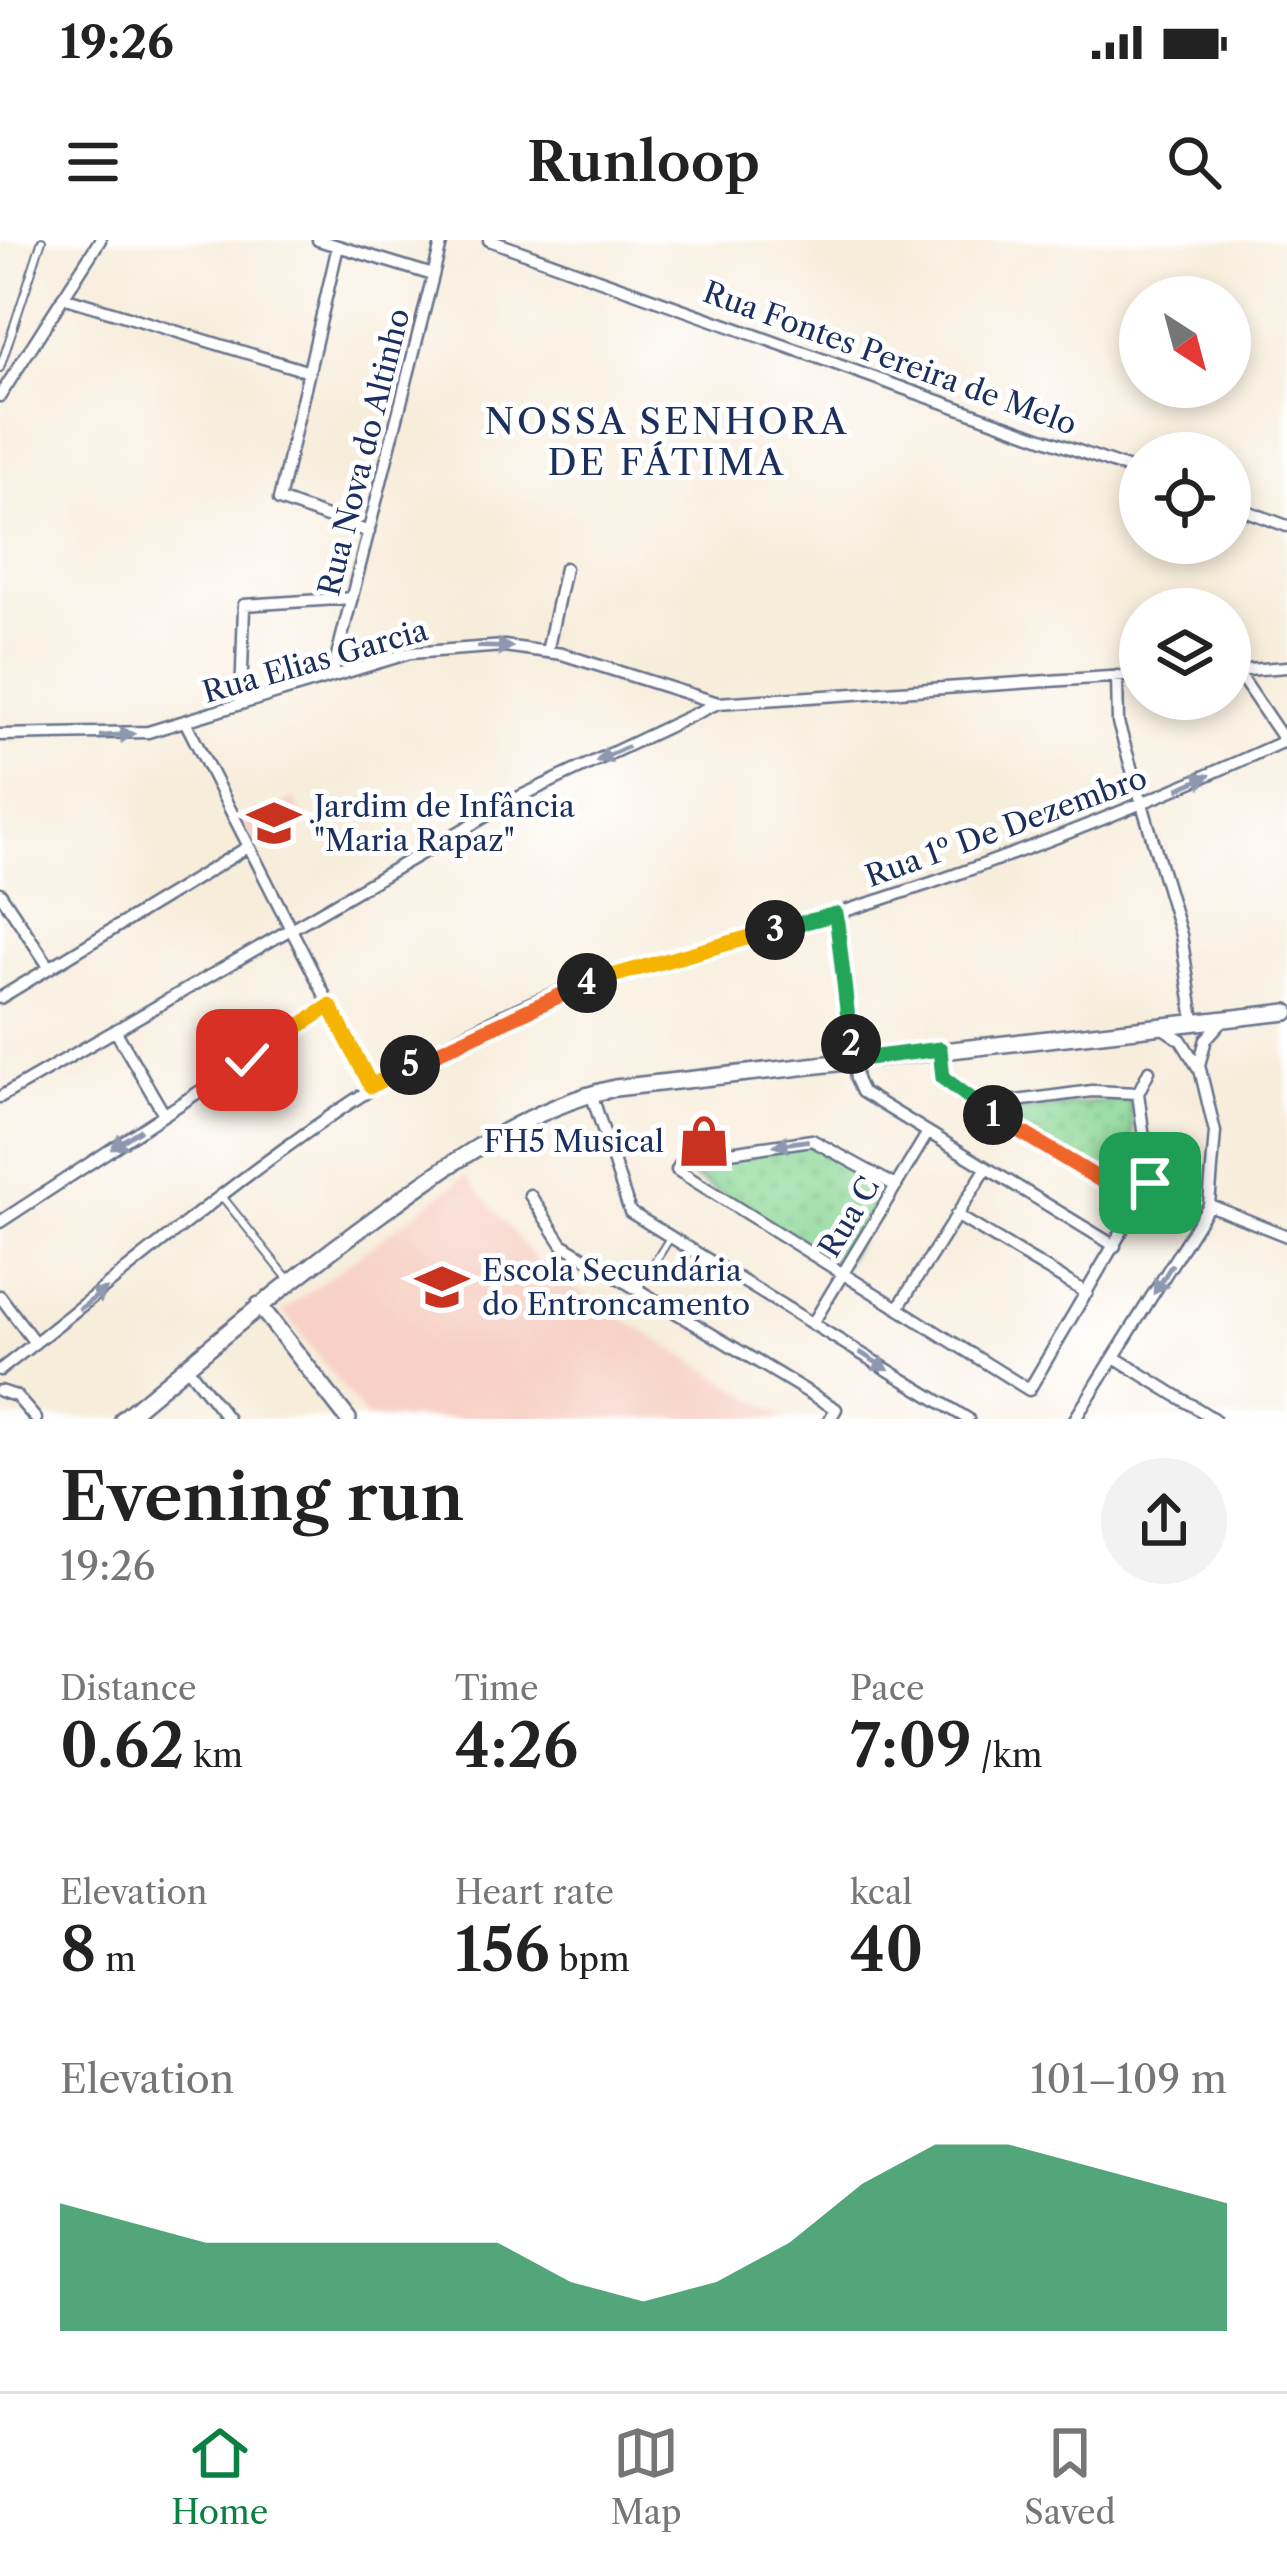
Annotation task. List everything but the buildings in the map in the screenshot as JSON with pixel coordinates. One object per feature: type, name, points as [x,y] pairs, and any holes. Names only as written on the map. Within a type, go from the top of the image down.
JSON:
[{"type":"street","points":[[0,396],[100,240]]},
{"type":"street","points":[[318,240],[433,275]]},
{"type":"street","name":"Rua Nova do Altinho","points":[[332,676],[442,240]]},
{"type":"street","name":"Rua Fontes Pereira de Melo","points":[[489,240],[1119,465]]},
{"type":"street","points":[[338,246],[279,500],[369,532]]},
{"type":"street","points":[[63,297],[306,370]]},
{"type":"street","points":[[1251,513],[1287,526]]},
{"type":"street","points":[[547,652],[565,568]]},
{"type":"street","points":[[241,704],[244,605],[352,598]]},
{"type":"street","name":"Rua Elias Garcia","points":[[0,735],[121,736],[186,723],[332,676],[452,647],[547,652],[648,677],[718,703],[1117,676]]},
{"type":"street","points":[[1251,670],[1287,667]]},
{"type":"street","points":[[1117,676],[1118,723],[1181,934],[1193,1020]]},
{"type":"street","points":[[1251,696],[1286,743]]},
{"type":"street","points":[[0,1096],[521,796],[718,703]]},
{"type":"street","points":[[186,723],[371,1086]]},
{"type":"street","name":"Rua 1º De Dezembro","points":[[0,1370],[371,1086],[562,991],[836,914],[1144,804],[1286,743]]},
{"type":"street","points":[[0,998],[248,848]]},
{"type":"street","points":[[0,893],[50,968]]},
{"type":"street","points":[[836,914],[853,1060],[862,1092],[1115,1246]]},
{"type":"street","points":[[0,1222],[330,1006]]},
{"type":"street","points":[[122,1419],[289,1280],[466,1153],[591,1094],[940,1049],[1287,1012]]},
{"type":"street","points":[[1201,1072],[1206,1039],[1225,1018]]},
{"type":"street","points":[[1076,1419],[1209,1205],[1215,1132],[1201,1072],[1181,1040],[1157,1024]]},
{"type":"street","points":[[116,1030],[164,1114]]},
{"type":"street","points":[[940,1049],[943,1078],[978,1106],[1140,1204]]},
{"type":"street","points":[[896,1186],[812,1140],[683,1159],[677,1170],[1029,1390],[1150,1183],[1138,1093],[1148,1071]]},
{"type":"street","points":[[978,1106],[1092,1091],[1138,1093]]},
{"type":"street","points":[[591,1094],[630,1212],[968,1419]]},
{"type":"street","name":"Rua C","points":[[813,1324],[927,1134]]},
{"type":"street","points":[[898,1308],[986,1169]]},
{"type":"street","points":[[530,1195],[562,1244],[836,1409],[830,1419]]},
{"type":"street","points":[[1209,1205],[1287,1236]]},
{"type":"street","points":[[956,1215],[1087,1293]]},
{"type":"street","points":[[0,1295],[35,1343]]},
{"type":"street","points":[[259,1305],[348,1419]]},
{"type":"street","points":[[1114,1357],[1214,1419]]},
{"type":"street","points":[[186,1366],[228,1419]]},
{"type":"street","points":[[0,1390],[16,1396],[36,1419]]},
{"type":"lane","points":[[0,368],[42,240]]},
{"type":"lane","points":[[224,1198],[289,1280]]},
{"type":"lane","points":[[638,1289],[670,1236]]},
{"type":"shaded area","name":"Jardim de Infância \"Maria Rapaz\"","points":[[295,799],[306,823],[253,848],[242,824]]},
{"type":"shaded area","name":"Escola Secundária do Entroncamento","points":[[466,1176],[544,1270],[787,1419],[367,1419],[283,1311]]},
{"type":"green space","points":[[1130,1099],[1138,1199],[996,1113]]},
{"type":"green space","points":[[811,1143],[891,1187],[841,1267],[682,1170],[688,1161]]},
{"type":"place","name":"Jardim de Infância \"Maria Rapaz\"","points":[[274,823]]},
{"type":"place","name":"FH5 Musical","points":[[704,1141]]},
{"type":"place","name":"Escola Secundária do Entroncamento","points":[[442,1287]]},
{"type":"district","name":"NOSSA SENHORA DE FÁTIMA","points":[[667,442]]},
{"type":"route","points":[[247,1060],[330,1006],[371,1086],[562,991],[836,914],[853,1060],[940,1049],[943,1078],[963,1097],[1140,1204],[1150,1183]]}]
